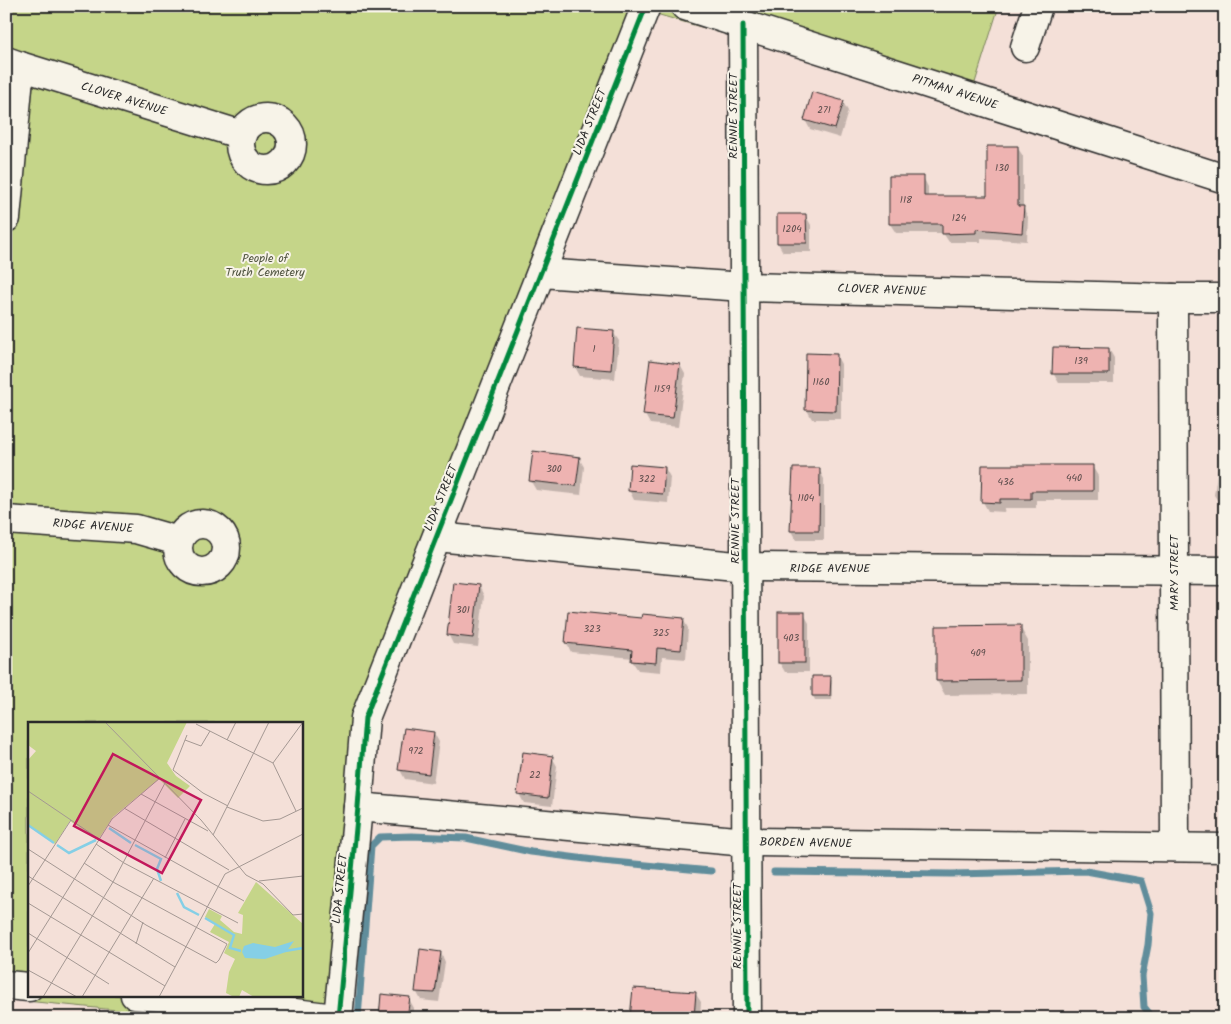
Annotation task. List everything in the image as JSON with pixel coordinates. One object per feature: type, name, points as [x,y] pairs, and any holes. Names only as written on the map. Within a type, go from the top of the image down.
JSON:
[{"type":"street","name":"LIDA STREET","points":[[336,1018],[358,807],[365,718],[646,6]]},
{"type":"street","name":"PITMAN AVENUE","points":[[685,6],[1225,179]]},
{"type":"street","points":[[1025,47],[1038,6]]},
{"type":"street","name":"RENNIE STREET","points":[[743,24],[747,1018]]},
{"type":"street","name":"CLOVER AVENUE","points":[[13,64],[242,135]]},
{"type":"street","points":[[6,218],[13,64]]},
{"type":"street","name":"CLOVER AVENUE","points":[[541,274],[744,287],[1225,298]]},
{"type":"street","name":"MARY STREET","points":[[1173,298],[1175,847]]},
{"type":"street","name":"RIDGE AVENUE","points":[[6,520],[136,529],[178,541]]},
{"type":"street","name":"RIDGE AVENUE","points":[[436,537],[746,567],[1225,571]]},
{"type":"street","name":"BORDEN AVENUE","points":[[358,807],[747,842],[1225,848]]},
{"type":"street","points":[[6,985],[28,987]]},
{"type":"street","points":[[147,996],[195,1000],[336,1018]]},
{"type":"green space","name":"People of Truth Cemetery","points":[[6,6],[999,6],[968,105],[646,11],[367,699],[340,1018],[196,1018],[6,999]]},
{"type":"building","points":[[812,92],[844,101],[835,129],[804,120]]},
{"type":"building","points":[[987,146],[1018,146],[1018,206],[1024,206],[1022,233],[976,229],[976,233],[942,234],[942,224],[889,224],[889,176],[924,176],[924,196],[987,196]]},
{"type":"building","points":[[777,214],[806,214],[807,243],[777,243]]},
{"type":"building","points":[[577,328],[614,331],[611,370],[574,367]]},
{"type":"building","points":[[1053,347],[1109,348],[1109,374],[1052,374]]},
{"type":"building","points":[[806,353],[837,354],[836,411],[805,410]]},
{"type":"building","points":[[650,360],[680,364],[673,418],[643,415]]},
{"type":"building","points":[[533,451],[580,457],[576,486],[529,481]]},
{"type":"building","points":[[630,464],[665,467],[663,494],[628,491]]},
{"type":"building","points":[[982,465],[1093,465],[1093,491],[1031,491],[1031,499],[1000,499],[1000,503],[981,502]]},
{"type":"building","points":[[793,468],[820,468],[819,531],[790,531]]},
{"type":"building","points":[[453,582],[479,585],[473,638],[447,635]]},
{"type":"building","points":[[568,611],[641,618],[642,614],[684,618],[681,650],[657,648],[656,663],[631,661],[632,650],[565,643]]},
{"type":"building","points":[[778,612],[805,612],[805,663],[778,663]]},
{"type":"building","points":[[1021,625],[1021,680],[936,681],[936,626]]},
{"type":"building","points":[[812,676],[831,676],[830,696],[812,696]]},
{"type":"building","points":[[404,728],[434,732],[429,774],[398,770]]},
{"type":"building","points":[[523,752],[553,756],[548,798],[517,794]]},
{"type":"building","points":[[420,949],[441,952],[435,993],[415,992]]},
{"type":"building","points":[[633,988],[696,992],[694,1018],[630,1018]]},
{"type":"building","points":[[381,994],[410,997],[407,1018],[379,1018]]},
{"type":"waterway","points":[[358,1018],[371,846],[380,837],[466,838],[531,852],[711,871]]},
{"type":"waterway","points":[[774,872],[951,874],[1086,871],[1141,881],[1151,913],[1148,945],[1142,976],[1144,1007],[1153,1018]]},
{"type":"cycle path","points":[[338,1018],[365,718],[646,6]]},
{"type":"cycle path","points":[[743,25],[747,1018]]}]
